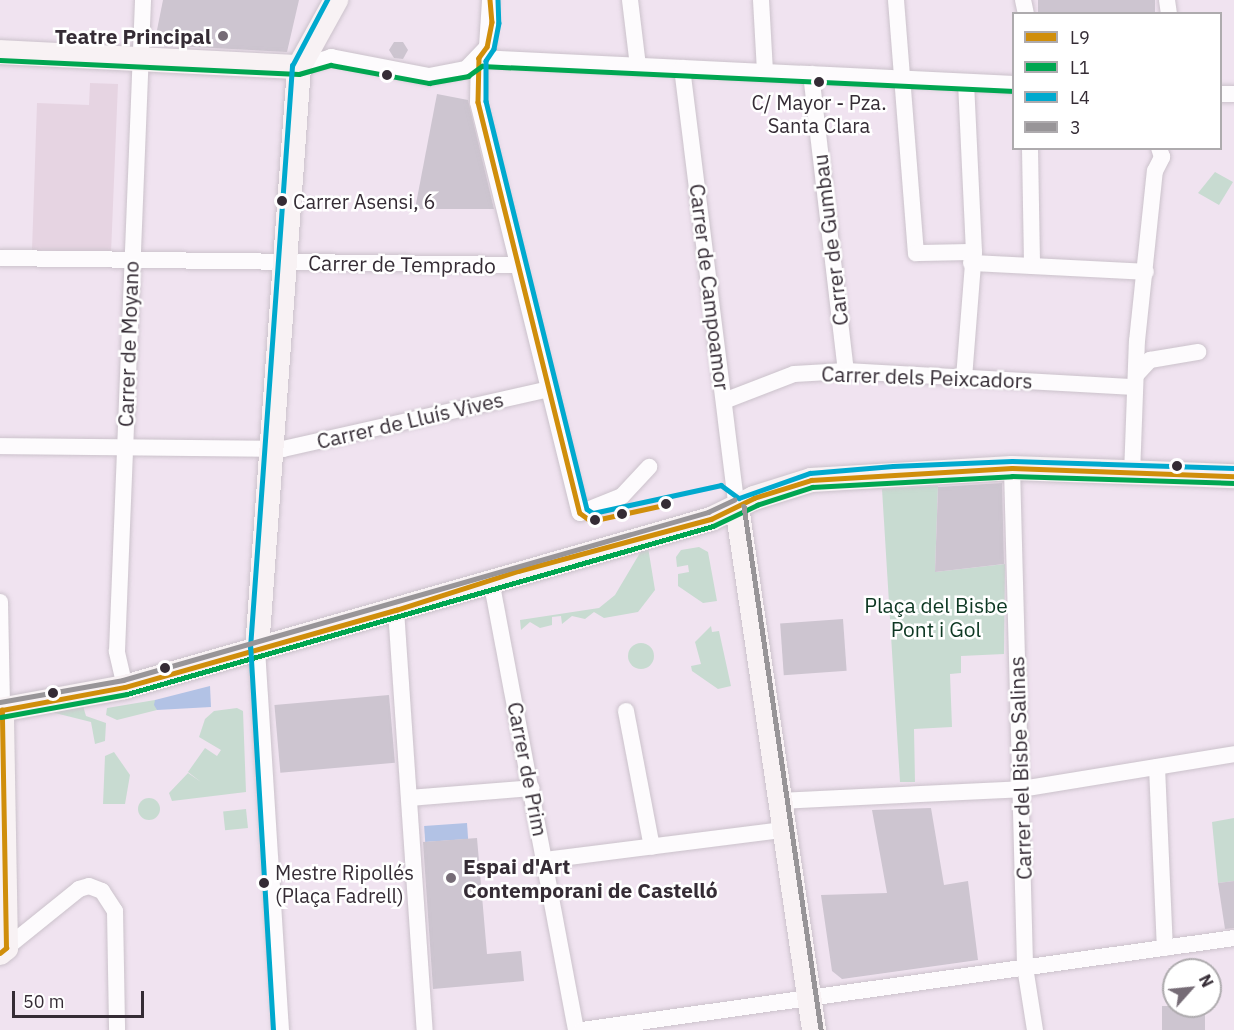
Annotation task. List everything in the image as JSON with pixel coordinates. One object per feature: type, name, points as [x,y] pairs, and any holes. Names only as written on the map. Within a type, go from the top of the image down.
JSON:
[{"type":"street","name":"Carrer de Moyano","points":[[126,687],[117,651],[139,60],[144,0]]},
{"type":"street","points":[[281,1030],[257,649],[299,67],[335,0]]},
{"type":"street","points":[[0,52],[299,67],[331,57],[429,76],[449,75],[479,58],[487,47],[492,22],[490,0]]},
{"type":"street","points":[[630,0],[638,66]]},
{"type":"street","points":[[761,0],[765,72]]},
{"type":"street","points":[[896,0],[916,254],[973,257],[1032,266],[1146,272]]},
{"type":"street","points":[[479,58],[1012,84]]},
{"type":"street","points":[[479,58],[478,102],[580,513],[622,496],[649,467]]},
{"type":"street","name":"Carrer de Campoamor","points":[[682,68],[737,507]]},
{"type":"street","name":"Carrer de Gumbau","points":[[811,74],[846,371]]},
{"type":"street","points":[[964,378],[973,257],[966,81]]},
{"type":"street","points":[[1030,150],[1032,266]]},
{"type":"street","points":[[1132,475],[1135,381],[1155,171],[1160,153]]},
{"type":"street","name":"Carrer de Temprado","points":[[0,258],[518,265]]},
{"type":"street","points":[[1135,381],[1150,360],[1198,352]]},
{"type":"street","name":"Carrer dels Peixcadors","points":[[724,401],[794,374],[846,371],[964,378],[1135,381]]},
{"type":"street","name":"Carrer de Lluís Vives","points":[[0,446],[271,449],[549,389]]},
{"type":"street","points":[[1,710],[126,687],[396,610],[491,580],[711,519],[811,480],[1012,468],[1132,475],[1234,476]]},
{"type":"street","name":"Carrer del Bisbe Salinas","points":[[1012,468],[1025,968],[1035,1030]]},
{"type":"street","points":[[737,507],[814,1030]]},
{"type":"street","name":"Carrer de Prim","points":[[491,580],[576,1030]]},
{"type":"street","points":[[0,602],[3,950]]},
{"type":"street","points":[[396,610],[425,1030]]},
{"type":"street","points":[[626,711],[652,847]]},
{"type":"street","points":[[779,801],[1021,789],[1234,754]]},
{"type":"street","points":[[1157,766],[1165,948]]},
{"type":"street","points":[[409,798],[532,788]]},
{"type":"street","points":[[545,860],[783,830]]},
{"type":"street","points":[[3,950],[79,889],[88,886],[102,891],[115,911],[117,1030]]},
{"type":"street","points":[[582,1030],[1234,938]]},
{"type":"shaded area","points":[[90,83],[118,84],[111,253],[32,250],[37,103],[89,105]]},
{"type":"green space","points":[[1215,172],[1233,182],[1219,205],[1198,193]]},
{"type":"green space","name":"Plaça del Bisbe Pont i Gol","points":[[938,486],[935,572],[1005,564],[1004,654],[961,656],[961,673],[950,674],[952,727],[914,729],[915,782],[900,782],[882,489]]},
{"type":"green space","points":[[647,541],[655,590],[638,612],[604,618],[594,612],[585,619],[572,616],[562,624],[561,616],[552,617],[552,625],[540,628],[530,622],[521,630],[520,620],[599,608],[615,595]]},
{"type":"green space","points":[[699,547],[708,552],[717,601],[703,603],[678,586],[678,574],[689,572],[688,565],[677,567],[676,557],[681,550]]},
{"type":"green space","points":[[711,626],[712,632],[719,631],[731,686],[718,689],[692,671],[691,666],[701,664],[695,642]]},
{"type":"green space","points":[[641,643],[651,646],[654,656],[651,666],[641,669],[631,666],[628,656],[631,646]]},
{"type":"green space","points":[[155,700],[157,710],[117,720],[106,715],[107,708]]},
{"type":"green space","points":[[83,706],[86,716],[106,723],[105,741],[95,744],[91,722],[47,711]]},
{"type":"green space","points":[[237,708],[243,711],[246,792],[172,801],[169,793],[188,773],[201,782],[188,772],[205,748],[217,756],[221,750],[199,737],[205,719],[214,711]]},
{"type":"green space","points":[[114,752],[130,775],[125,804],[103,804],[105,756]]},
{"type":"green space","points":[[149,798],[157,801],[160,809],[157,817],[149,820],[141,817],[138,809],[141,801]]},
{"type":"green space","points":[[246,809],[248,828],[225,830],[223,811]]},
{"type":"green space","points":[[1234,818],[1234,881],[1218,883],[1212,822]]},
{"type":"water","points":[[210,686],[211,707],[157,710],[154,705],[155,700]]},
{"type":"water","points":[[467,823],[468,839],[425,842],[424,826]]},
{"type":"building","name":"Teatre Principal","points":[[163,0],[299,0],[287,52],[154,45]]},
{"type":"building","points":[[1038,0],[1155,0],[1155,12],[1038,12]]},
{"type":"building","points":[[394,42],[403,42],[408,50],[403,59],[394,58],[389,50]]},
{"type":"building","points":[[437,94],[468,100],[494,209],[415,209]]},
{"type":"building","points":[[1002,483],[1004,564],[935,572],[938,487]]},
{"type":"building","points":[[843,619],[847,671],[784,675],[780,623]]},
{"type":"building","points":[[389,695],[395,763],[280,773],[274,705]]},
{"type":"building","points":[[931,808],[944,885],[968,881],[978,960],[842,979],[832,971],[821,895],[887,893],[872,810]]},
{"type":"building","name":"Espai d'Art Contemporani de Castelló","points":[[477,838],[487,954],[521,951],[524,981],[433,989],[423,842]]},
{"type":"building","points":[[1234,881],[1234,928],[1225,929],[1218,883]]},
{"type":"building","points":[[1162,1018],[1205,1018],[1205,1030],[1162,1030]]},
{"type":"transit line","name":"L4","points":[[273,1030],[250,648],[292,66],[327,0]]},
{"type":"transit line","name":"L9","points":[[490,0],[492,22],[487,47],[479,58],[478,102],[580,513],[591,521],[668,504]]},
{"type":"transit line","name":"L4","points":[[498,0],[499,23],[494,49],[486,61],[486,101],[587,509],[593,513],[721,485],[739,498],[810,473],[893,466],[1012,461],[1234,468]]},
{"type":"transit line","name":"L1","points":[[0,60],[299,74],[331,65],[429,83],[468,76],[482,66],[1012,91]]},
{"type":"transit line","name":"L9","points":[[0,953],[6,948],[2,710],[125,687],[396,610],[518,571],[711,519],[754,498],[811,480],[1012,468],[1234,476]]},
{"type":"transit line","name":"L1","points":[[1,717],[127,694],[713,526],[757,505],[812,487],[1012,476],[1234,483]]},
{"type":"transit line","name":"3","points":[[0,702],[123,680],[708,512],[734,500]]},
{"type":"transit line","name":"3","points":[[744,506],[821,1029]]},
{"type":"place","name":"Teatre Principal","points":[[223,36]]},
{"type":"place","name":"C/ Mayor - Pza. Santa Clara","points":[[819,82]]},
{"type":"place","name":"Carrer Asensi, 6","points":[[282,201]]},
{"type":"place","name":"Espai d'Art Contemporani de Castelló","points":[[451,878]]},
{"type":"place","name":"Mestre Ripollés (Plaça Fadrell)","points":[[264,883]]}]
